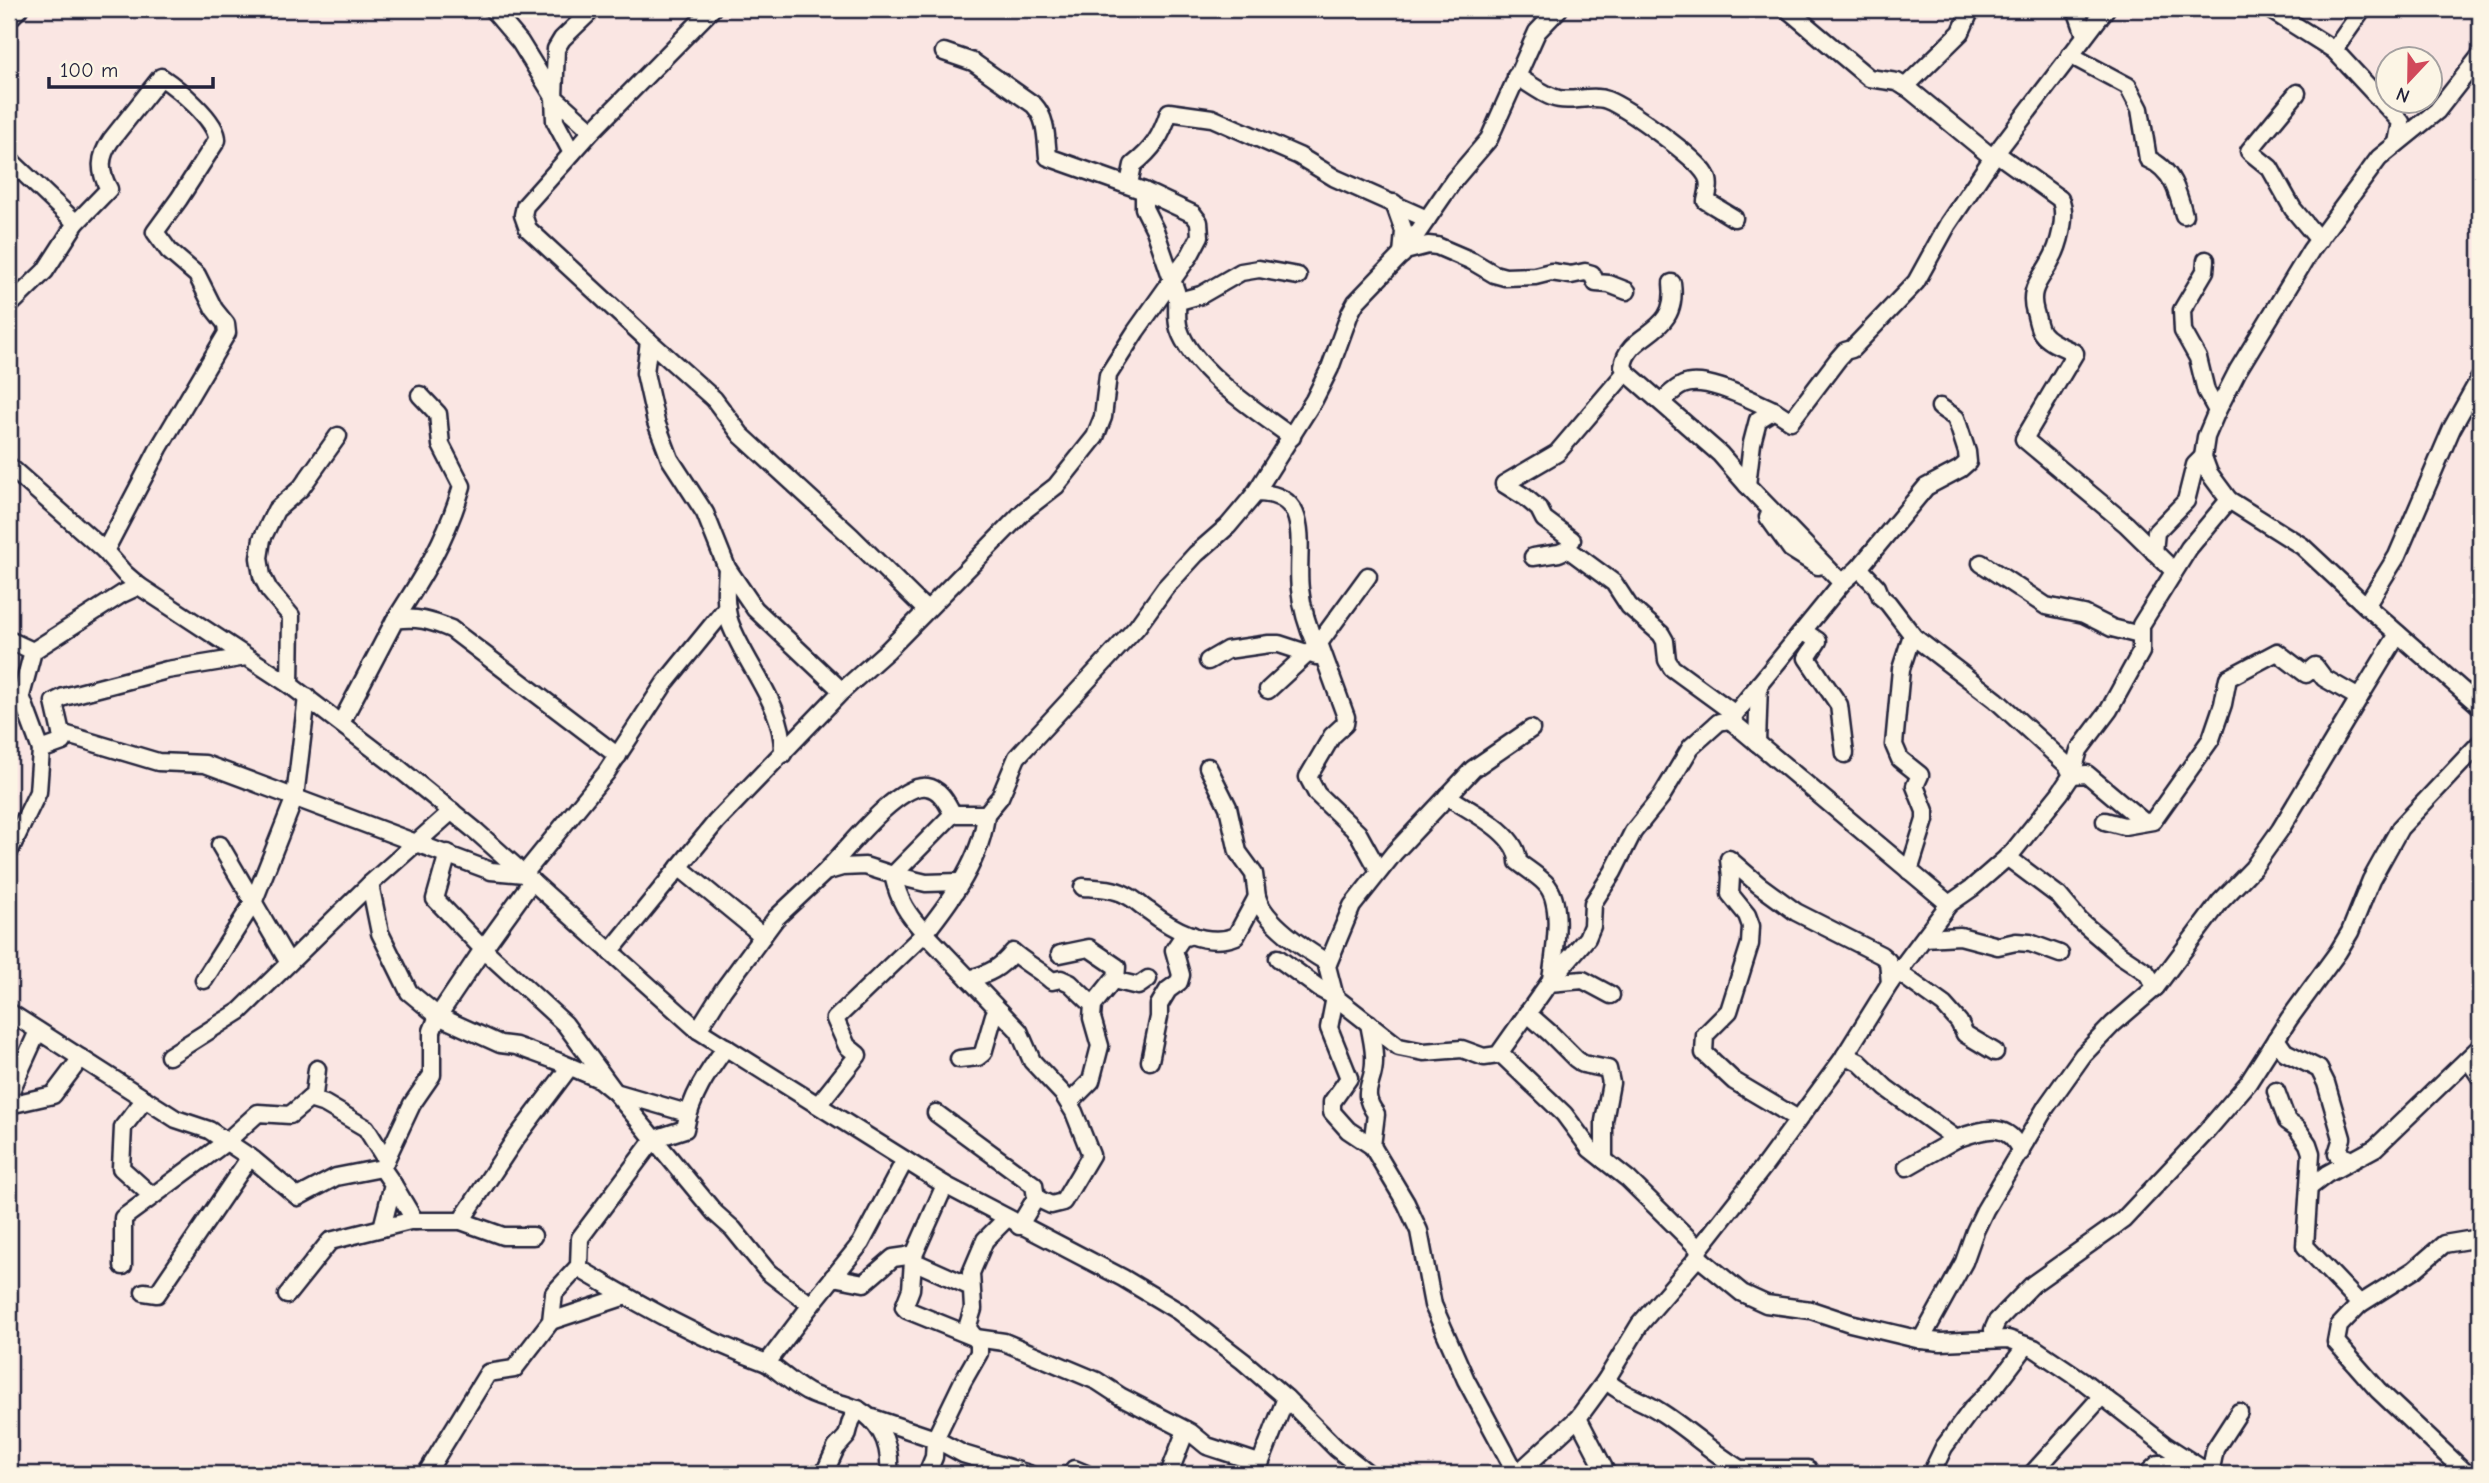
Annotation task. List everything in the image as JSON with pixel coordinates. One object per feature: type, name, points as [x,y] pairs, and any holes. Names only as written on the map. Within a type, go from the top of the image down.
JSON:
[{"type":"street","points":[[9,19],[19,9]]},
{"type":"street","points":[[492,9],[520,42],[554,97],[592,131]]},
{"type":"street","points":[[572,153],[555,121],[556,48],[593,9]]},
{"type":"street","points":[[712,9],[592,131],[525,206],[524,222],[528,229],[714,399],[741,435],[851,536],[925,609]]},
{"type":"street","points":[[818,1105],[858,1055],[847,1046],[835,1019],[925,933],[942,912],[976,855],[984,832],[986,814],[1000,797],[1017,757],[1137,627],[1165,588],[1196,554],[1228,526],[1255,493],[1293,437],[1330,368],[1356,302],[1404,253],[1454,180],[1489,139],[1537,32],[1559,9]]},
{"type":"street","points":[[1787,9],[1869,78],[1897,82],[1905,87],[1994,155],[2060,199],[2063,205],[2057,246],[2050,262],[2035,283],[2032,295],[2042,332],[2052,342],[2075,353],[2024,439],[2126,524],[2174,571]]},
{"type":"street","points":[[1905,87],[1961,32],[1971,9]]},
{"type":"street","points":[[2076,9],[2085,35]]},
{"type":"street","points":[[1661,402],[1682,385],[1702,383],[1774,410],[1791,421],[1845,351],[1852,349],[1916,282],[1948,225],[1994,155],[2106,9]]},
{"type":"street","points":[[2269,9],[2334,50],[2401,122],[2397,143]]},
{"type":"street","points":[[2334,50],[2363,9]]},
{"type":"street","points":[[610,952],[716,822],[842,691],[888,650],[925,609],[1025,510],[1056,486],[1090,444],[1103,416],[1108,375],[1200,236],[1199,222],[1186,209],[1129,184],[1048,157],[1044,122],[1034,105],[973,62],[944,52]]},
{"type":"street","points":[[2070,55],[2128,86],[2140,109],[2148,159],[2161,164],[2168,173],[2178,192],[2184,215]]},
{"type":"street","points":[[2480,56],[2437,111],[2379,158],[2319,240],[2252,348],[2217,411],[2206,437],[2203,457],[2209,473],[2229,500],[2302,546],[2480,706]]},
{"type":"street","points":[[1516,76],[1557,99],[1606,99],[1628,112],[1696,163],[1706,175],[1710,187],[1706,201],[1734,218]]},
{"type":"street","points":[[9,306],[45,271],[76,223],[109,189],[101,170],[101,162],[104,150],[111,140],[160,77],[175,86],[218,135],[179,199],[155,232],[169,251],[197,275],[214,309],[226,324],[227,333],[159,448],[105,551]]},
{"type":"street","points":[[2297,93],[2249,151],[2270,168],[2293,209],[2319,240]]},
{"type":"street","points":[[1129,184],[1133,165],[1160,137],[1169,112],[1212,118],[1299,156],[1335,178],[1427,219]]},
{"type":"street","points":[[9,159],[76,223]]},
{"type":"street","points":[[1144,191],[1144,208],[1156,230],[1179,301],[1178,326],[1197,360],[1238,397],[1293,437]]},
{"type":"street","points":[[1394,203],[1404,231],[1404,253]]},
{"type":"street","points":[[1404,253],[1428,245],[1437,246],[1505,277],[1535,276],[1551,272],[1571,275],[1585,272],[1592,274],[1596,283],[1609,284],[1627,291]]},
{"type":"street","points":[[2206,260],[2205,271],[2182,310],[2183,331],[2198,358],[2206,391],[2217,411]]},
{"type":"street","points":[[1179,301],[1202,295],[1241,272],[1259,269],[1298,276]]},
{"type":"street","points":[[1672,283],[1674,304],[1670,313],[1629,351],[1623,366],[1626,372],[1720,454],[1842,583]]},
{"type":"street","points":[[649,341],[645,373],[656,422],[670,459],[705,513],[727,568],[755,609],[842,691]]},
{"type":"street","points":[[1572,540],[1544,519],[1539,509],[1525,497],[1504,484],[1556,453],[1626,372]]},
{"type":"street","points":[[2366,606],[2397,556],[2452,428],[2480,378]]},
{"type":"street","points":[[341,723],[395,621],[435,556],[462,486],[441,445],[438,414],[420,395]]},
{"type":"street","points":[[1940,407],[1956,418],[1968,462],[1926,487],[1859,568],[1842,583],[1732,717],[1719,722],[1691,747],[1661,797],[1633,832],[1613,872],[1592,902],[1592,926],[1587,938],[1550,981],[1500,1053],[1491,1058],[1462,1049],[1424,1052],[1385,1047],[1366,1067],[1349,1078],[1332,1102],[1332,1112],[1348,1130],[1372,1146],[1406,1203],[1419,1231],[1433,1305],[1466,1380],[1517,1474],[1578,1418],[1606,1380],[1640,1324],[1698,1253],[1798,1119],[1845,1055],[1894,977],[1950,904],[2007,857],[2060,793],[2072,775],[2079,750],[2109,710],[2141,652],[2141,625],[2200,534],[2229,500]]},
{"type":"street","points":[[1753,491],[1755,428],[1759,420],[1774,410]]},
{"type":"street","points":[[290,685],[291,615],[269,590],[262,576],[259,558],[262,539],[276,509],[301,488],[338,436]]},
{"type":"street","points":[[2154,552],[2155,532],[2186,501],[2195,465],[2203,457]]},
{"type":"street","points":[[9,466],[105,551],[139,586],[307,697],[452,811],[698,1030],[945,1185],[1123,1278],[1178,1311],[1243,1361],[1286,1398],[1336,1449],[1369,1474]]},
{"type":"street","points":[[1255,493],[1267,493],[1280,498],[1295,513],[1301,540],[1299,587],[1309,631],[1346,717],[1345,724],[1332,736],[1308,777],[1317,794],[1358,833],[1379,871]]},
{"type":"street","points":[[1533,557],[1567,549],[1614,583],[1629,606],[1661,634],[1665,641],[1667,660],[1672,668],[1950,904]]},
{"type":"street","points":[[1981,563],[2046,606],[2084,614],[2112,628],[2140,635]]},
{"type":"street","points":[[727,568],[727,607],[730,622],[779,724],[783,754]]},
{"type":"street","points":[[1859,568],[1877,587],[1881,597],[1912,635],[1996,700],[2067,765],[2072,775]]},
{"type":"street","points":[[1268,690],[1317,650],[1368,576]]},
{"type":"street","points":[[9,852],[37,793],[41,750],[15,696],[33,651],[139,586]]},
{"type":"street","points":[[9,1012],[176,1119],[209,1130],[250,1157],[298,1197],[336,1177],[384,1164],[412,1104],[432,1075],[432,1031],[439,1016],[528,878],[618,757],[665,683],[727,607]]},
{"type":"street","points":[[395,621],[408,618],[425,619],[451,629],[618,757]]},
{"type":"street","points":[[1803,631],[1818,641],[1807,658],[1839,705],[1845,754]]},
{"type":"street","points":[[1921,1340],[1964,1262],[1985,1210],[2046,1107],[2083,1055],[2113,1024],[2156,987],[2220,902],[2253,868],[2312,778],[2399,634]]},
{"type":"street","points":[[1909,871],[1925,820],[1925,811],[1914,786],[1920,775],[1900,759],[1894,745],[1901,669],[1912,635]]},
{"type":"street","points":[[9,640],[33,651]]},
{"type":"street","points":[[1208,661],[1227,650],[1269,644],[1317,650]]},
{"type":"street","points":[[2105,821],[2124,826],[2153,821],[2211,739],[2223,704],[2228,678],[2277,652],[2306,674],[2315,666],[2325,678],[2359,698]]},
{"type":"street","points":[[41,750],[63,742],[54,702],[64,697],[167,670],[246,657]]},
{"type":"street","points":[[1758,743],[1759,684]]},
{"type":"street","points":[[204,980],[253,903],[295,797],[307,697]]},
{"type":"street","points":[[1349,1078],[1329,1028],[1335,997],[1328,963],[1352,906],[1379,871],[1474,769],[1531,729]]},
{"type":"street","points":[[61,733],[158,762],[205,764],[491,871],[528,878]]},
{"type":"street","points":[[1994,1339],[1993,1329],[1997,1321],[2033,1284],[2123,1220],[2151,1193],[2248,1083],[2350,932],[2371,880],[2400,828],[2480,743]]},
{"type":"street","points":[[1208,767],[1228,807],[1238,852],[1254,874],[1259,907],[1310,952],[1328,963]]},
{"type":"street","points":[[2072,775],[2087,774],[2144,822]]},
{"type":"street","points":[[698,1030],[723,990],[776,918],[896,799],[916,788],[929,788],[940,793],[953,814]]},
{"type":"street","points":[[1447,796],[1508,836],[1518,853],[1518,862],[1551,891],[1556,918],[1550,981]]},
{"type":"street","points":[[169,1056],[240,1011],[370,884],[452,811]]},
{"type":"street","points":[[893,875],[953,814],[986,814]]},
{"type":"street","points":[[863,832],[865,866]]},
{"type":"street","points":[[220,845],[289,963]]},
{"type":"street","points":[[448,853],[435,899],[483,949],[565,1024],[615,1092],[715,1213],[733,1229],[768,1272],[811,1305]]},
{"type":"street","points":[[2007,857],[2059,896],[2080,921],[2119,954],[2146,972],[2156,987]]},
{"type":"street","points":[[1798,1119],[1734,1081],[1704,1053],[1705,1035],[1729,1011],[1750,944],[1751,926],[1747,915],[1730,894],[1729,859],[1759,886],[1796,912],[1881,955],[1888,961],[1894,977],[1944,1005],[1959,1022],[1965,1034],[1995,1052]]},
{"type":"street","points":[[825,872],[842,867],[865,866],[926,883],[960,882]]},
{"type":"street","points":[[679,867],[763,936]]},
{"type":"street","points":[[893,875],[898,898],[912,920],[1019,1031],[1032,1061],[1069,1103],[1089,1144],[1091,1155],[1063,1202],[1051,1205],[1035,1198]]},
{"type":"street","points":[[370,884],[380,933],[409,992],[439,1016],[500,1044],[527,1049],[599,1079],[615,1092],[686,1121]]},
{"type":"street","points":[[1083,887],[1130,896],[1168,925],[1210,940],[1228,940],[1236,936],[1256,897]]},
{"type":"street","points":[[1150,1061],[1159,1004],[1168,990],[1179,982],[1181,975],[1174,950],[1182,938],[1192,935]]},
{"type":"street","points":[[1924,938],[1960,936],[1998,946],[2017,942],[2030,943],[2060,954]]},
{"type":"street","points":[[1060,954],[1089,948],[1117,967],[1116,980]]},
{"type":"street","points":[[969,979],[988,974],[1005,962],[1013,952],[1052,981],[1061,979],[1070,983],[1093,1005]]},
{"type":"street","points":[[1310,952],[1321,973],[1330,980]]},
{"type":"street","points":[[1278,958],[1335,997],[1399,1047]]},
{"type":"street","points":[[1069,1103],[1091,1081],[1100,1046],[1092,1018],[1093,1005],[1113,980],[1138,986],[1148,979]]},
{"type":"street","points":[[1550,981],[1583,980],[1611,995]]},
{"type":"street","points":[[959,1059],[978,1057],[984,1053],[994,1015],[1001,1013]]},
{"type":"street","points":[[1527,1013],[1583,1064],[1608,1069],[1611,1083],[1605,1121],[1604,1160]]},
{"type":"street","points":[[1369,1023],[1374,1065],[1366,1092],[1368,1104],[1376,1114],[1372,1146]]},
{"type":"street","points":[[9,1095],[38,1031]]},
{"type":"street","points":[[2276,1040],[2285,1052],[2319,1069],[2326,1083],[2345,1157]]},
{"type":"street","points":[[665,1152],[686,1121],[697,1088],[726,1047]]},
{"type":"street","points":[[2311,1153],[2345,1157],[2375,1148],[2480,1047]]},
{"type":"street","points":[[1500,1053],[1564,1114],[1590,1149],[1628,1178],[1698,1253],[1742,1293],[1766,1304],[1811,1310],[1850,1323],[1921,1340],[1953,1342],[2008,1339],[2053,1360],[2166,1446],[2210,1474],[2215,1449],[2239,1412]]},
{"type":"street","points":[[1845,1055],[1859,1062],[1886,1088],[1956,1139]]},
{"type":"street","points":[[9,1105],[53,1095],[81,1058]]},
{"type":"street","points":[[2468,1059],[2480,1077]]},
{"type":"street","points":[[461,1221],[514,1141],[569,1068]]},
{"type":"street","points":[[123,1265],[122,1218],[226,1142],[258,1113],[290,1115],[314,1094],[317,1069]]},
{"type":"street","points":[[2276,1091],[2287,1121],[2297,1128],[2311,1153],[2305,1246],[2360,1304]]},
{"type":"street","points":[[145,1099],[123,1127],[121,1168],[152,1196]]},
{"type":"street","points":[[309,1099],[325,1104],[366,1128],[393,1184],[415,1220]]},
{"type":"street","points":[[927,1474],[934,1457],[935,1439],[979,1353],[979,1343],[968,1325],[973,1309],[971,1273],[985,1240],[1013,1222],[1035,1198],[1034,1185],[936,1113]]},
{"type":"street","points":[[426,1474],[488,1373],[514,1369],[551,1321],[554,1293],[578,1268],[580,1238],[654,1139],[686,1121]]},
{"type":"street","points":[[1908,1167],[1956,1139],[1987,1129],[2000,1130],[2017,1142],[2021,1152]]},
{"type":"street","points":[[144,1292],[157,1294],[250,1157]]},
{"type":"street","points":[[2310,1187],[2345,1157]]},
{"type":"street","points":[[767,1363],[861,1242],[905,1160]]},
{"type":"street","points":[[382,1228],[393,1184]]},
{"type":"street","points":[[945,1185],[922,1240],[911,1258],[911,1289],[904,1307],[976,1338],[1004,1342],[1097,1381],[1186,1430],[1207,1446],[1258,1469],[1286,1398]]},
{"type":"street","points":[[287,1295],[330,1241],[415,1220],[461,1221],[503,1236],[533,1236]]},
{"type":"street","points":[[2467,1474],[2378,1390],[2336,1342],[2339,1326],[2360,1304],[2414,1270],[2444,1244],[2480,1238]]},
{"type":"street","points":[[833,1277],[864,1283],[893,1258],[911,1258],[971,1287]]},
{"type":"street","points":[[578,1268],[727,1348],[767,1363],[807,1392],[935,1439],[963,1454],[1029,1474]]},
{"type":"street","points":[[551,1321],[626,1296]]},
{"type":"street","points":[[1931,1474],[1944,1447],[1972,1409],[1998,1383],[2026,1346]]},
{"type":"street","points":[[1606,1380],[1619,1392],[1657,1410],[1740,1472],[1808,1469]]},
{"type":"street","points":[[2032,1474],[2101,1397]]},
{"type":"street","points":[[824,1474],[836,1448],[847,1436],[858,1409]]},
{"type":"street","points":[[873,1418],[884,1437],[890,1463],[889,1474]]},
{"type":"street","points":[[1578,1418],[1607,1474]]},
{"type":"street","points":[[1169,1474],[1186,1430]]},
{"type":"street","points":[[2154,1469],[2166,1446]]},
{"type":"street","points":[[2154,1469],[2192,1461],[2215,1449]]},
{"type":"street","points":[[1071,1474],[1074,1469],[1086,1474]]}]
